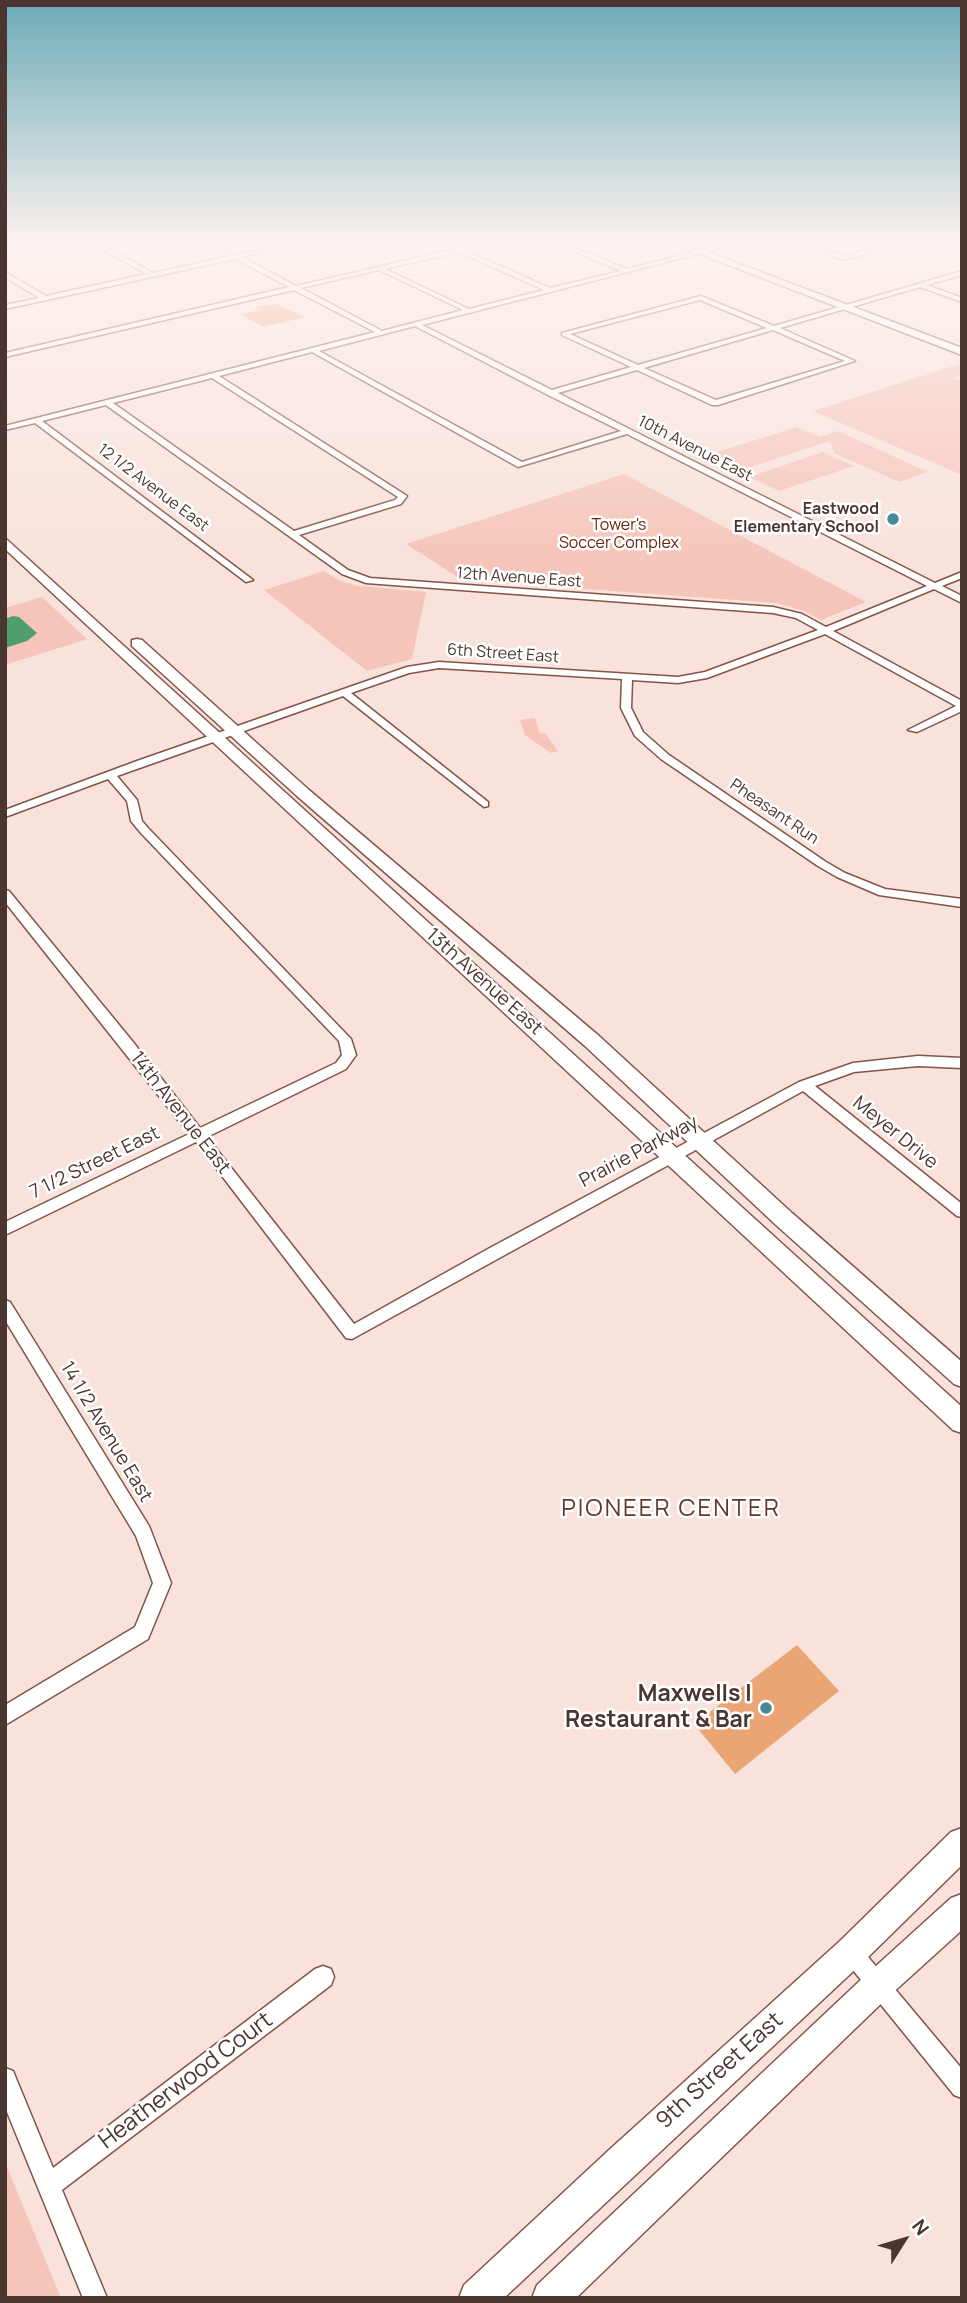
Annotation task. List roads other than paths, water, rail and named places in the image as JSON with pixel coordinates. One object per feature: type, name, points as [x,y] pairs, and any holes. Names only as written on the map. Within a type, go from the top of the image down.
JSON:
[{"type":"main road","name":"13th Avenue East","points":[[5,526],[673,1156],[962,1423]]},
{"type":"main road","name":"13th Avenue East","points":[[5,542],[225,734],[592,1041],[962,1377]]},
{"type":"main road","name":"9th Street East","points":[[477,2298],[851,1952],[962,1843]]},
{"type":"main road","points":[[550,2298],[877,1986],[962,1909]]},
{"type":"street","points":[[5,355],[29,349]]},
{"type":"street","name":"10th Avenue East","points":[[465,349],[962,600]]},
{"type":"street","points":[[598,349],[715,403],[852,361],[825,349]]},
{"type":"street","points":[[551,393],[704,349]]},
{"type":"street","points":[[5,428],[313,350],[522,465],[628,431]]},
{"type":"street","points":[[213,375],[402,496],[398,502],[291,535]]},
{"type":"street","name":"12th Avenue East","points":[[107,403],[345,572],[369,582],[773,610],[799,616],[962,706]]},
{"type":"street","name":"12 1/2 Avenue East","points":[[37,421],[249,580]]},
{"type":"street","name":"6th Street East","points":[[5,814],[407,670],[439,666],[678,680],[708,675],[962,575]]},
{"type":"street","name":"Pheasant Run","points":[[627,677],[626,708],[629,719],[645,740],[665,757],[822,864],[883,892],[962,902]]},
{"type":"street","points":[[345,692],[484,804]]},
{"type":"street","points":[[913,730],[962,706]]},
{"type":"street","name":"7 1/2 Street East","points":[[5,1229],[341,1066],[349,1055],[345,1040],[144,830],[137,821],[132,800],[110,775]]},
{"type":"street","name":"14th Avenue East","points":[[5,894],[197,1134],[352,1334]]},
{"type":"street","name":"Prairie Parkway","points":[[352,1334],[804,1085],[853,1068],[918,1060],[962,1063]]},
{"type":"street","name":"Meyer Drive","points":[[804,1085],[962,1212]]},
{"type":"street","name":"14 1/2 Avenue East","points":[[5,1307],[143,1532],[162,1583],[142,1633],[5,1716]]},
{"type":"street","points":[[851,1952],[962,2087]]},
{"type":"street","name":"Heatherwood Court","points":[[49,2185],[323,1977]]},
{"type":"street","points":[[5,2079],[95,2298]]},
{"type":"place","name":"Eastwood Elementary School","points":[[893,519]]},
{"type":"place","name":"Maxwells | Restaurant & Bar","points":[[766,1708]]},
{"type":"district","name":"PIONEER CENTER","points":[[671,1509]]},
{"type":"park label","name":"Tower's Soccer Complex","points":[[619,535]]}]
